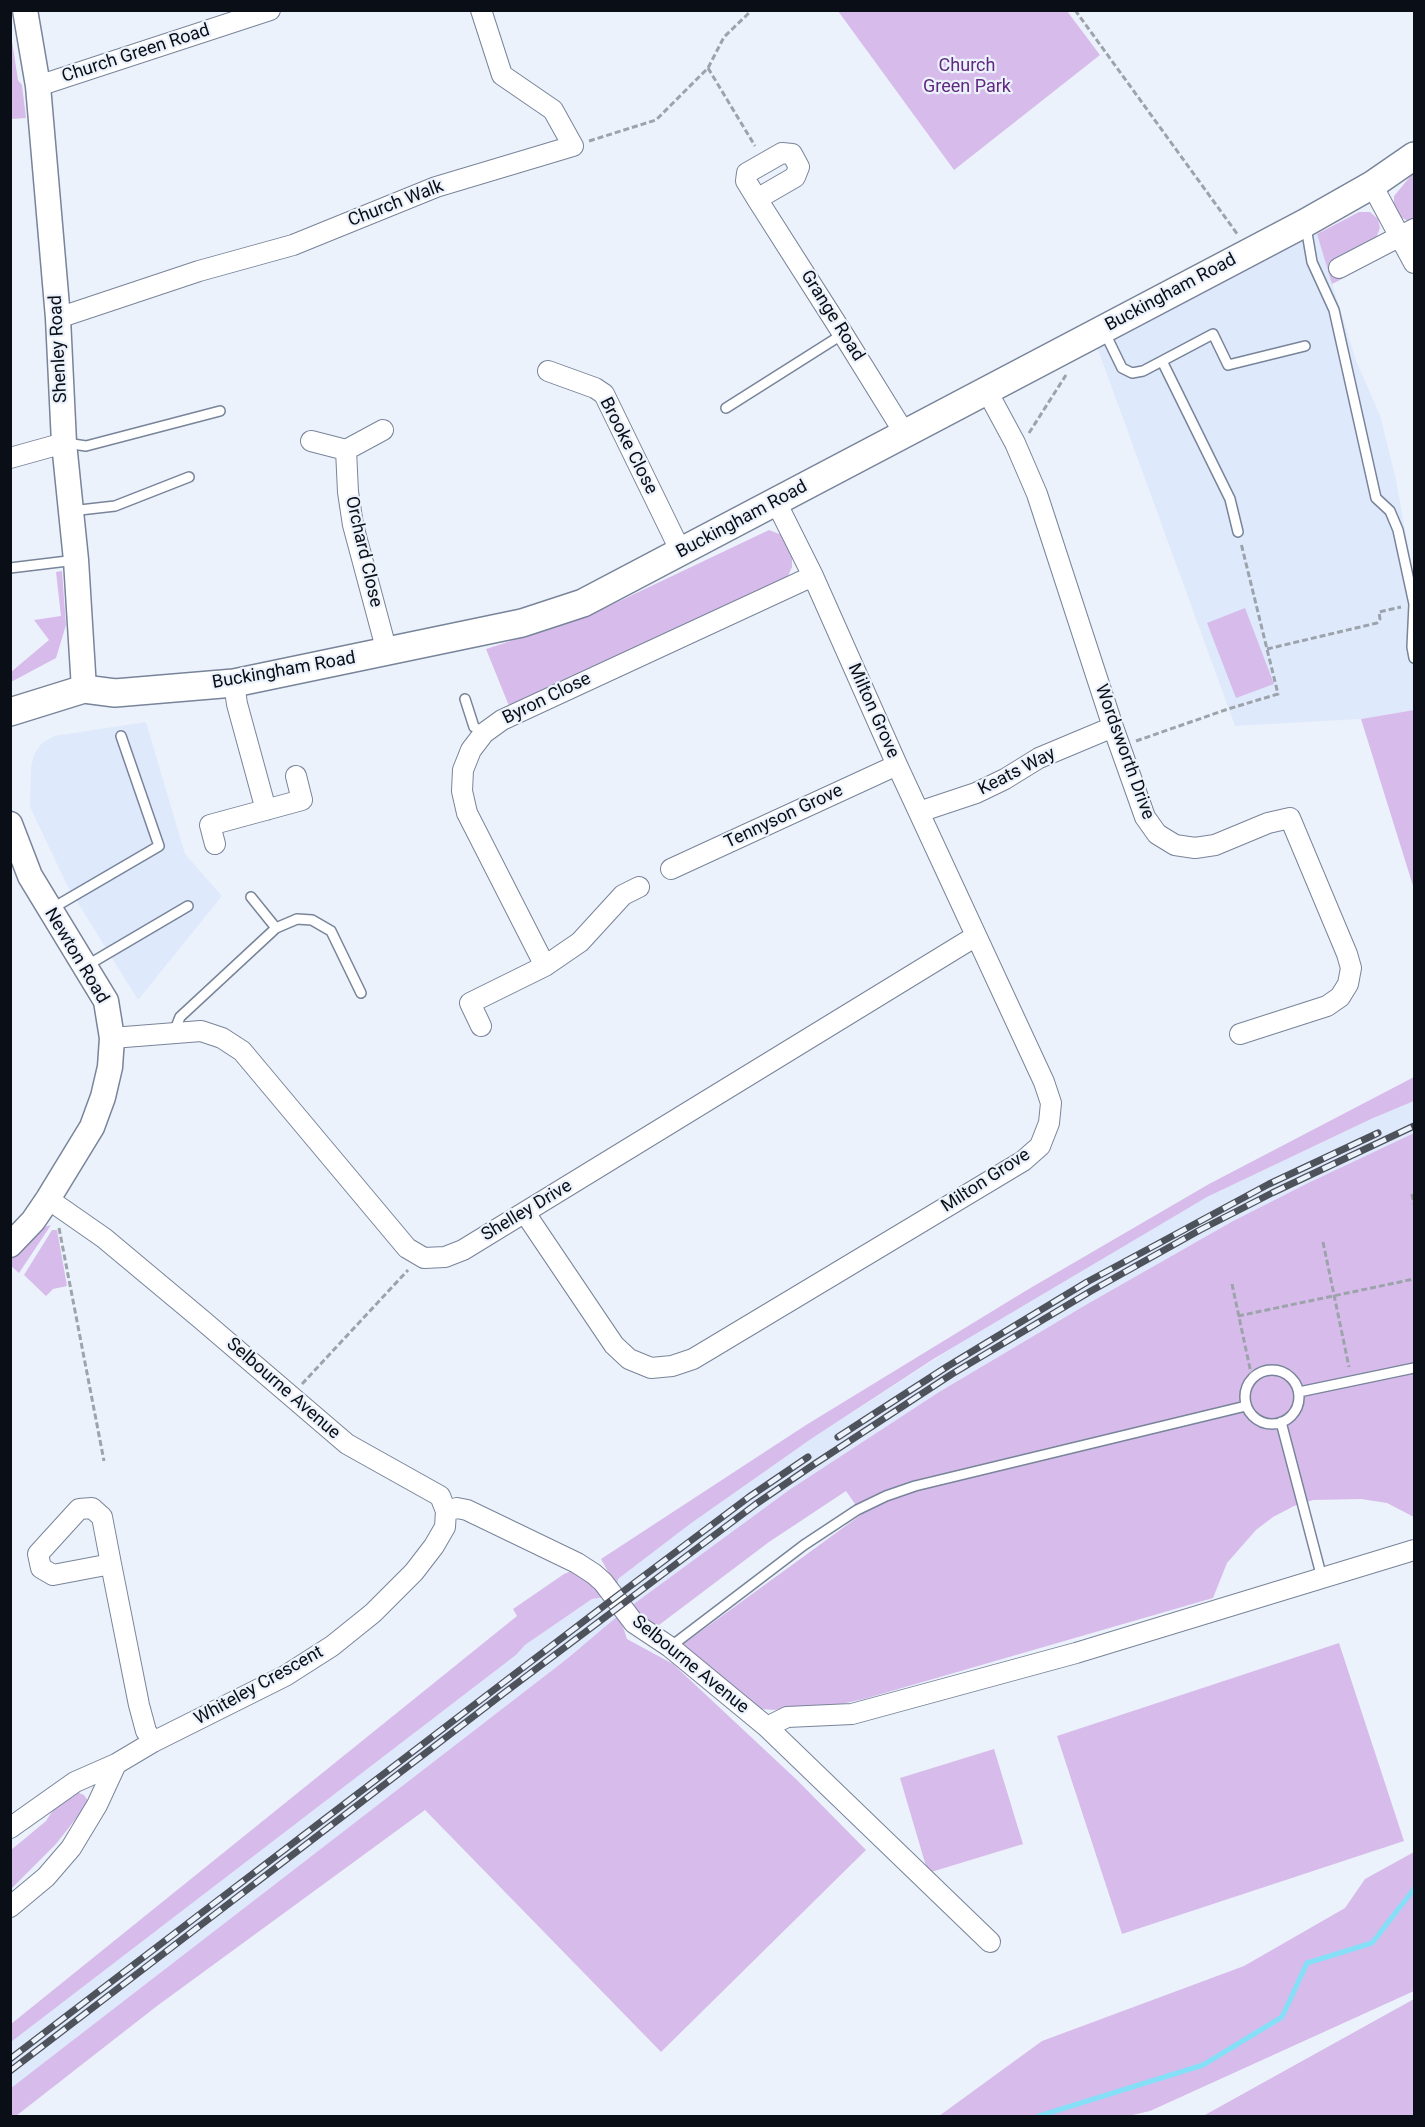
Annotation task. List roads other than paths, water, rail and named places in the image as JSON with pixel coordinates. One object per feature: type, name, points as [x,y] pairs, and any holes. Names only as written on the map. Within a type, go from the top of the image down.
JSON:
[{"type":"main road","name":"Buckingham Road","points":[[10,712],[84,689],[115,693],[234,683],[522,623],[573,606],[987,392],[1305,223],[1372,185],[1414,156]]},
{"type":"street","name":"Shenley Road","points":[[25,10],[38,86],[58,318],[64,443],[76,560],[84,689]]},
{"type":"street","name":"Church Green Road","points":[[38,86],[270,10]]},
{"type":"street","name":"Church Walk","points":[[58,318],[199,271],[293,245],[436,186],[573,146],[553,110],[502,75],[482,10]]},
{"type":"street","name":"Grange Road","points":[[757,199],[795,177],[799,167],[792,154],[782,153],[747,173],[746,181],[757,199],[843,334],[905,434]]},
{"type":"street","points":[[1372,185],[1407,233],[1414,263]]},
{"type":"street","points":[[1339,268],[1407,233]]},
{"type":"street","name":"Brooke Close","points":[[548,370],[595,388],[604,394],[681,552]]},
{"type":"street","name":"Wordsworth Drive","points":[[987,392],[1015,443],[1037,494],[1113,728],[1145,817],[1157,834],[1175,845],[1195,848],[1215,845],[1268,823],[1290,818],[1347,954],[1351,968],[1348,984],[1340,997],[1327,1006],[1240,1034]]},
{"type":"street","points":[[311,441],[346,450],[382,430]]},
{"type":"street","points":[[10,458],[64,443]]},
{"type":"street","name":"Orchard Close","points":[[346,450],[348,492],[353,525],[387,652]]},
{"type":"street","name":"Milton Grove","points":[[525,1213],[614,1345],[629,1359],[651,1368],[672,1366],[693,1359],[1023,1161],[1040,1146],[1049,1123],[1051,1103],[1044,1082],[897,765],[813,576],[776,502]]},
{"type":"street","name":"Byron Close","points":[[545,966],[467,813],[462,791],[463,770],[471,750],[484,733],[511,715],[813,576]]},
{"type":"street","points":[[234,683],[237,704],[266,810]]},
{"type":"street","name":"Keats Way","points":[[919,812],[976,793],[1040,758],[1113,728]]},
{"type":"street","name":"Tennyson Grove","points":[[671,869],[897,765]]},
{"type":"street","points":[[215,844],[210,825],[302,800],[296,777]]},
{"type":"street","name":"Newton Road","points":[[10,824],[30,876],[106,1001],[112,1038],[110,1068],[92,1128],[33,1221],[10,1245]]},
{"type":"street","points":[[481,1026],[470,1003],[545,966],[580,942],[623,895],[639,887]]},
{"type":"street","name":"Shelley Drive","points":[[174,1032],[201,1031],[222,1038],[242,1051],[407,1248],[424,1258],[445,1257],[463,1250],[525,1213],[976,936]]},
{"type":"street","points":[[112,1038],[174,1032]]},
{"type":"street","name":"Selbourne Avenue","points":[[48,1199],[104,1238],[347,1444],[440,1496],[446,1511],[457,1508],[467,1510],[578,1563],[603,1582],[640,1629],[670,1647],[767,1727],[990,1942]]},
{"type":"street","name":"Whiteley Crescent","points":[[10,1828],[75,1782],[116,1764],[153,1742],[285,1676],[332,1646],[373,1613],[414,1572],[445,1527],[446,1511]]},
{"type":"street","points":[[767,1727],[787,1717],[852,1714],[1076,1653],[1414,1550]]},
{"type":"street","points":[[111,1564],[139,1705],[146,1731],[153,1742]]},
{"type":"street","points":[[10,1907],[46,1877],[71,1848],[97,1805],[116,1764]]},
{"type":"lane","points":[[1305,223],[1312,262],[1334,310],[1376,498],[1390,512],[1398,530],[1414,604],[1412,647],[1414,658]]},
{"type":"lane","points":[[1103,329],[1122,368],[1132,373],[1143,371],[1213,334],[1228,365],[1305,346]]},
{"type":"lane","points":[[726,408],[843,334]]},
{"type":"lane","points":[[1162,361],[1230,499],[1238,532]]},
{"type":"lane","points":[[64,443],[86,446],[220,411]]},
{"type":"lane","points":[[71,511],[115,506],[189,477]]},
{"type":"lane","points":[[10,568],[76,560]]},
{"type":"lane","points":[[465,699],[474,727],[484,733]]},
{"type":"lane","points":[[49,910],[159,846],[121,736]]},
{"type":"lane","points":[[251,897],[276,928]]},
{"type":"lane","points":[[86,966],[188,906]]},
{"type":"lane","points":[[174,1032],[180,1017],[276,928],[297,919],[312,920],[330,930],[361,993]]},
{"type":"lane","points":[[1299,1392],[1414,1368]]},
{"type":"lane","points":[[1275,1370],[1291,1377],[1299,1392],[1299,1400],[1293,1414],[1281,1422],[1272,1424],[1256,1419],[1246,1406],[1245,1391],[1252,1378],[1259,1373],[1275,1370]]},
{"type":"lane","points":[[670,1647],[804,1545],[856,1510],[886,1496],[915,1486],[1246,1406]]},
{"type":"lane","points":[[1281,1422],[1322,1578]]},
{"type":"waterway","points":[[1039,2116],[1203,2065],[1282,2017],[1307,1963],[1372,1943],[1414,1889]]},
{"type":"railway","points":[[10,2071],[504,1693],[756,1504],[816,1463],[952,1374],[1091,1291],[1272,1193],[1414,1126]]},
{"type":"railway","points":[[838,1437],[948,1366],[1087,1282],[1269,1184],[1378,1133]]},
{"type":"railway","points":[[10,2059],[609,1602],[749,1497],[808,1457]]},
{"type":"park label","name":"Church Green Park","points":[[967,76]]}]
